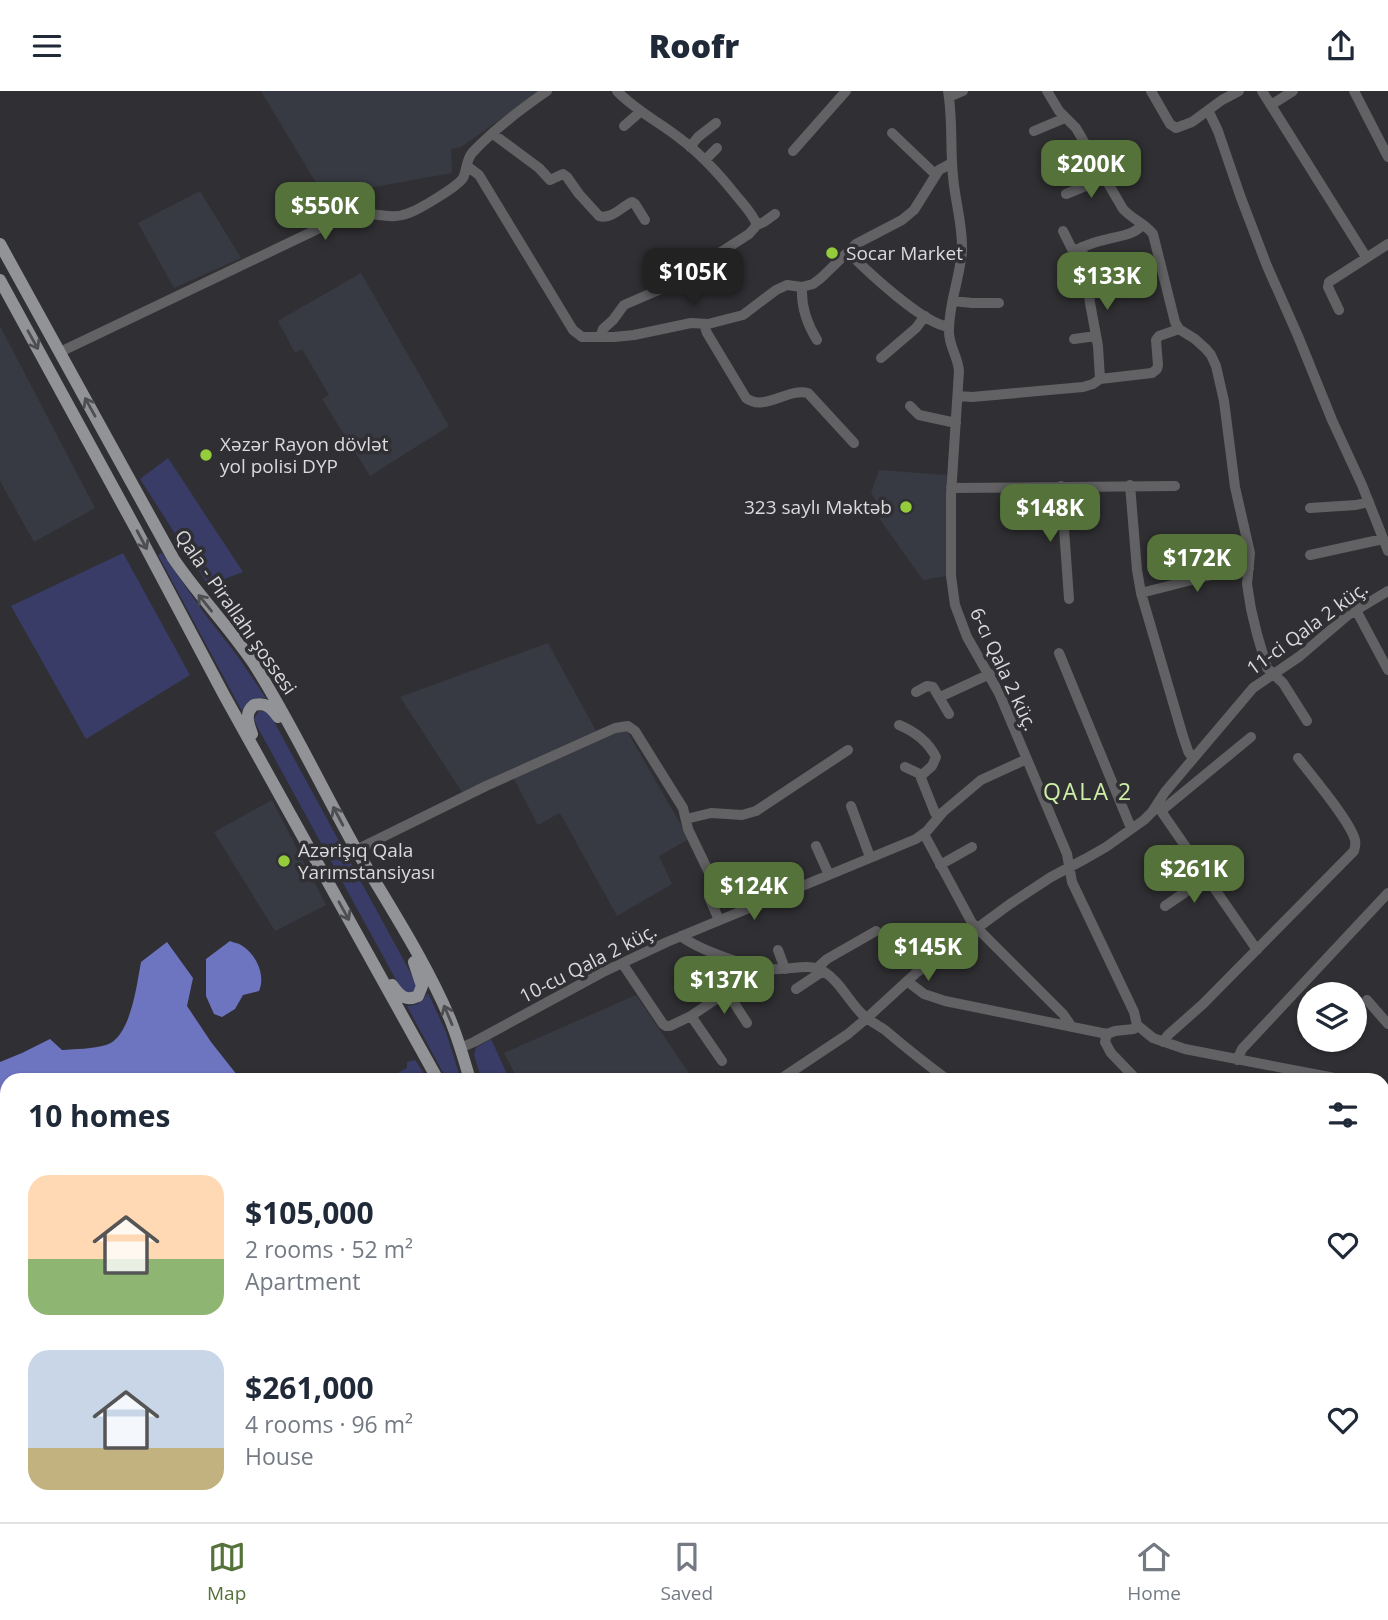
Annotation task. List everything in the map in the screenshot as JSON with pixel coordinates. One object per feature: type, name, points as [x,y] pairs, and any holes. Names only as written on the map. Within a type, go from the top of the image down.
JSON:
[{"type":"main road","name":"Qala - Pirallahı şossesi","points":[[0,244],[173,558],[252,662],[356,850],[397,918],[442,1002],[468,1073]]},
{"type":"main road","name":"Qala - Pirallahı şossesi","points":[[0,280],[265,769],[434,1073]]},
{"type":"main road","points":[[265,769],[247,719],[247,713],[254,705],[265,704],[275,712],[305,755]]},
{"type":"main road","points":[[357,936],[402,997],[407,999],[418,996],[422,986],[397,918]]},
{"type":"street","points":[[60,352],[352,213],[392,217],[408,214],[457,185],[464,176],[470,155],[523,108],[547,91]]},
{"type":"street","points":[[617,91],[640,112],[662,125],[705,160],[720,175],[757,225]]},
{"type":"street","points":[[793,151],[846,91]]},
{"type":"street","points":[[949,94],[963,91]]},
{"type":"street","points":[[1047,91],[1065,118],[1076,128],[1123,209],[1153,234],[1173,318],[1179,329],[1200,343],[1211,355],[1216,366],[1225,409],[1235,487],[1250,553],[1247,585],[1265,664],[1283,683],[1307,721]]},
{"type":"street","points":[[1151,91],[1170,124],[1176,128],[1192,122],[1239,91]]},
{"type":"street","points":[[1262,91],[1366,257]]},
{"type":"street","points":[[1271,105],[1293,91]]},
{"type":"street","points":[[1354,91],[1388,157]]},
{"type":"street","name":"6-cı Qala 2 küç.","points":[[949,94],[952,163],[962,235],[961,259],[948,327],[959,366],[951,488],[953,594],[961,623],[999,693],[1067,854],[1072,882],[1134,1012],[1137,1025]]},
{"type":"street","points":[[1208,110],[1267,266],[1388,551]]},
{"type":"street","points":[[624,126],[640,112]]},
{"type":"street","points":[[1034,131],[1065,118]]},
{"type":"street","points":[[690,147],[716,123]]},
{"type":"street","points":[[891,133],[936,175]]},
{"type":"street","points":[[493,134],[539,168],[550,180],[563,174],[567,177],[602,218],[632,202],[645,220]]},
{"type":"street","points":[[705,160],[717,148]]},
{"type":"street","points":[[467,166],[479,175],[573,330],[582,337],[600,337],[634,335],[743,315],[787,285],[808,286],[821,278],[861,241],[889,228],[910,214],[942,167],[952,163]]},
{"type":"street","points":[[1066,194],[1105,178]]},
{"type":"street","points":[[600,337],[601,332],[624,305],[661,289],[750,234],[757,225],[775,214]]},
{"type":"street","points":[[1063,231],[1075,250],[1133,232],[1142,225]]},
{"type":"street","points":[[1339,310],[1328,287],[1329,282],[1388,244]]},
{"type":"street","points":[[1082,247],[1098,346],[1100,379]]},
{"type":"street","points":[[848,252],[878,280],[925,316],[948,327]]},
{"type":"street","points":[[802,287],[807,323],[817,340]]},
{"type":"street","points":[[953,301],[999,303]]},
{"type":"street","points":[[881,358],[916,328],[925,316]]},
{"type":"street","points":[[704,324],[749,401],[759,404],[800,391],[808,393],[854,443]]},
{"type":"street","points":[[958,396],[1083,387],[1100,379],[1152,373],[1158,365],[1156,340],[1159,336],[1179,329]]},
{"type":"street","points":[[1074,339],[1096,337]]},
{"type":"street","points":[[910,406],[919,415],[956,423]]},
{"type":"street","points":[[1130,485],[1141,593],[1182,733],[1193,759]]},
{"type":"street","points":[[1061,486],[1069,599]]},
{"type":"street","points":[[951,488],[1175,486]]},
{"type":"street","points":[[1310,508],[1369,502]]},
{"type":"street","points":[[1310,555],[1383,539]]},
{"type":"street","points":[[1141,593],[1249,568]]},
{"type":"street","name":"11-ci Qala 2 küç.","points":[[790,1073],[848,1034],[907,981],[977,928],[1041,883],[1106,847],[1158,809],[1165,792],[1247,694],[1300,656],[1356,610],[1388,591]]},
{"type":"street","points":[[1356,610],[1388,670]]},
{"type":"street","points":[[1059,653],[1131,828]]},
{"type":"street","points":[[940,697],[990,674]]},
{"type":"street","points":[[916,692],[933,687],[949,714]]},
{"type":"street","points":[[899,725],[917,734],[936,757],[921,778],[939,816]]},
{"type":"street","points":[[356,850],[486,786],[615,728],[628,726],[635,731],[679,803],[688,829],[714,883],[709,898],[719,921]]},
{"type":"street","points":[[1251,737],[1158,809],[1257,950]]},
{"type":"street","points":[[686,818],[711,813],[742,815],[756,811],[848,750]]},
{"type":"street","points":[[1163,1042],[1354,851],[1356,842],[1342,816],[1298,758]]},
{"type":"street","name":"10-cu Qala 2 küç.","points":[[460,1048],[622,963],[924,834],[939,816],[981,780],[1027,759]]},
{"type":"street","points":[[905,767],[922,775]]},
{"type":"street","points":[[851,806],[870,857]]},
{"type":"street","points":[[924,834],[967,915],[1063,1014],[1072,1027]]},
{"type":"street","points":[[816,846],[829,875]]},
{"type":"street","points":[[940,865],[972,847]]},
{"type":"street","points":[[1165,906],[1206,878]]},
{"type":"street","points":[[1237,1060],[1242,1049],[1388,893]]},
{"type":"street","points":[[1380,902],[1388,911]]},
{"type":"street","points":[[796,989],[820,969],[827,959],[876,931]]},
{"type":"street","points":[[681,936],[707,951],[758,967],[774,970],[807,967],[820,969],[867,1018],[938,1073]]},
{"type":"street","points":[[778,950],[785,969]]},
{"type":"street","points":[[622,963],[666,1026],[691,1016],[747,978],[758,967]]},
{"type":"street","points":[[907,981],[924,994],[934,997],[1107,1034],[1134,1029],[1137,1025],[1153,1038],[1185,1049],[1307,1073]]},
{"type":"street","points":[[727,992],[747,1023]]},
{"type":"street","points":[[1367,1000],[1388,1024]]},
{"type":"street","points":[[691,1016],[722,1061]]},
{"type":"street","points":[[1107,1034],[1107,1048],[1131,1073]]},
{"type":"shaded area","points":[[261,91],[540,91],[461,147],[451,149],[452,173],[324,196]]},
{"type":"shaded area","points":[[200,191],[241,258],[174,288],[138,223]]},
{"type":"shaded area","points":[[361,273],[449,426],[370,476],[322,399],[329,395],[302,349],[295,353],[278,321]]},
{"type":"shaded area","points":[[0,326],[95,508],[34,542],[0,481]]},
{"type":"shaded area","points":[[168,458],[243,572],[208,585],[140,479]]},
{"type":"shaded area","points":[[879,470],[947,475],[946,576],[923,580],[879,518],[884,514],[871,493]]},
{"type":"shaded area","points":[[123,553],[190,675],[86,739],[11,606]]},
{"type":"shaded area","points":[[162,553],[266,698],[251,700],[242,711],[158,555]]},
{"type":"shaded area","points":[[548,643],[596,731],[462,792],[400,697]]},
{"type":"shaded area","points":[[259,711],[267,712],[271,716],[415,981],[417,986],[414,991],[408,994],[400,987],[258,728],[254,719]]},
{"type":"shaded area","points":[[621,729],[627,731],[689,839],[659,856],[672,884],[617,916],[560,813],[538,825],[514,779]]},
{"type":"shaded area","points":[[272,800],[326,905],[275,931],[214,832]]},
{"type":"shaded area","points":[[230,941],[240,944],[255,959],[261,985],[259,991],[243,995],[235,1009],[222,1017],[214,1014],[206,996],[206,959]]},
{"type":"shaded area","points":[[167,942],[193,978],[187,1006],[235,1073],[0,1073],[0,1062],[50,1039],[62,1050],[96,1047],[115,1040],[131,1009],[141,962]]},
{"type":"shaded area","points":[[428,993],[446,1032],[459,1073],[443,1073],[407,1006],[419,1003]]},
{"type":"shaded area","points":[[636,995],[689,1073],[514,1073],[504,1053]]},
{"type":"shaded area","points":[[491,1039],[507,1073],[480,1073],[474,1055],[476,1048]]},
{"type":"shaded area","points":[[415,1060],[423,1073],[398,1073],[407,1068],[407,1062]]},
{"type":"place","name":"Socar Market","points":[[832,253]]},
{"type":"place","name":"Xəzər Rayon dövlət yol polisi DYP","points":[[206,455]]},
{"type":"place","name":"323 saylı Məktəb","points":[[906,507]]},
{"type":"place","name":"Azərişıq Qala Yarımstansiyası","points":[[284,861]]},
{"type":"district","name":"QALA 2","points":[[1088,791]]}]
